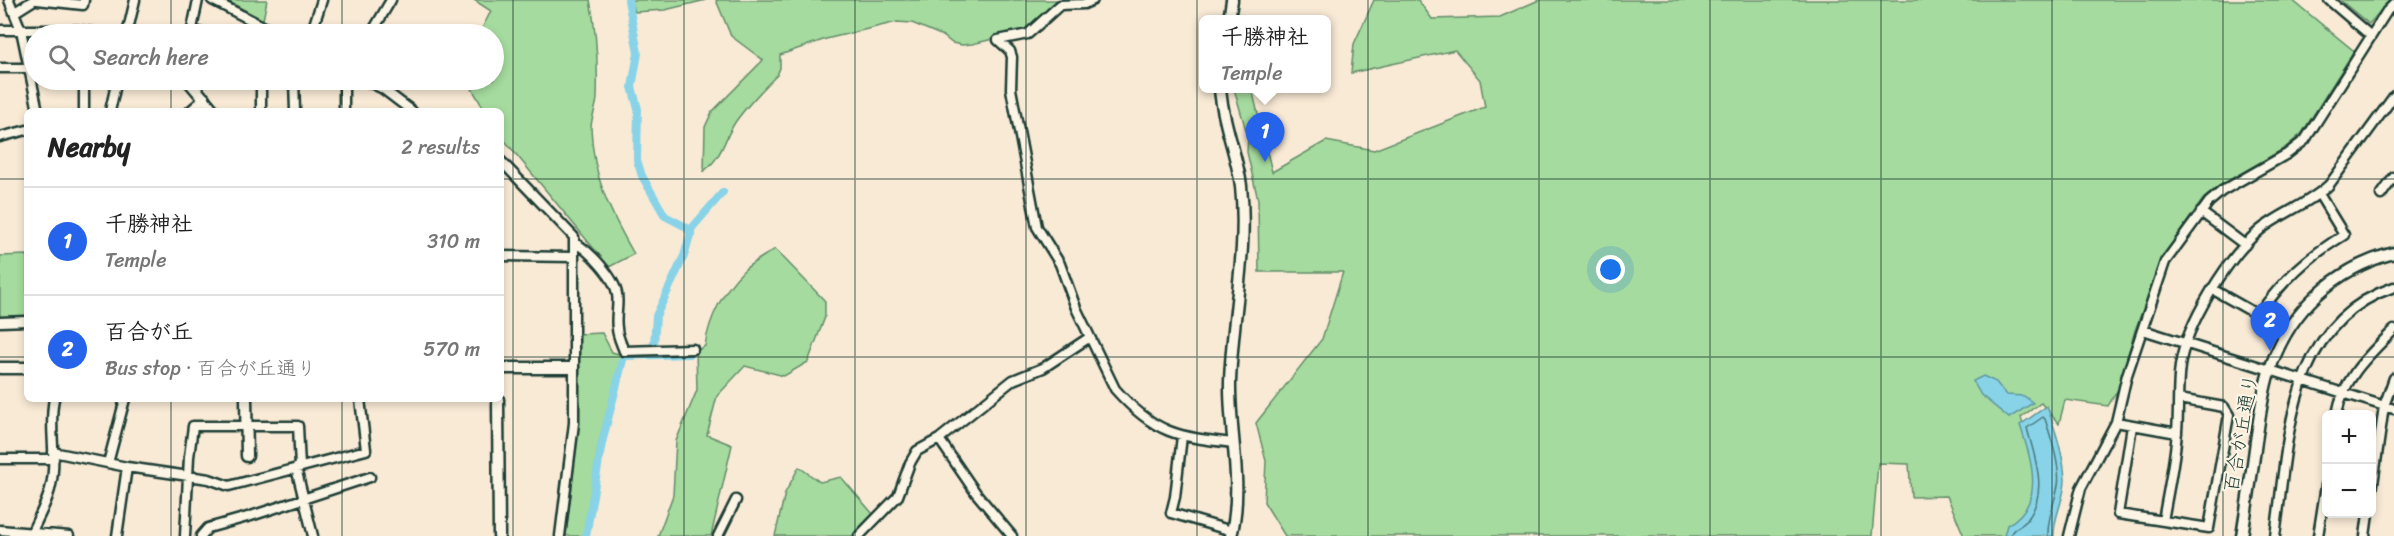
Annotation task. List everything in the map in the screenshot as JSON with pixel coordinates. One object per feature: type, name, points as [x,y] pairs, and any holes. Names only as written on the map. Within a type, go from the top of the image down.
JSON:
[{"type":"street","points":[[9,0],[24,43]]},
{"type":"street","points":[[15,12],[36,0],[83,4],[84,0]]},
{"type":"street","points":[[129,24],[135,0]]},
{"type":"street","points":[[193,24],[198,0]]},
{"type":"street","points":[[212,0],[259,24]]},
{"type":"street","points":[[314,24],[322,0]]},
{"type":"street","points":[[377,24],[391,0]]},
{"type":"street","points":[[1094,0],[1084,4],[1060,6],[1028,34],[998,40],[1010,51],[1012,57],[1011,89],[1037,227],[1060,264],[1076,308],[1115,390],[1123,399],[1153,425],[1182,436],[1234,443]]},
{"type":"street","points":[[1230,15],[1232,0]]},
{"type":"street","points":[[2329,0],[2371,36]]},
{"type":"street","points":[[2069,536],[2081,488],[2116,422],[2127,375],[2165,262],[2201,212],[2222,190],[2287,154],[2305,140],[2387,11],[2394,4]]},
{"type":"street","points":[[0,30],[21,30]]},
{"type":"street","points":[[0,68],[24,68]]},
{"type":"street","points":[[34,90],[37,108]]},
{"type":"street","points":[[84,90],[84,108]]},
{"type":"street","points":[[111,108],[115,90]]},
{"type":"street","points":[[197,90],[212,108]]},
{"type":"street","points":[[261,90],[261,108]]},
{"type":"street","points":[[294,90],[295,108]]},
{"type":"street","points":[[344,90],[344,108]]},
{"type":"street","points":[[384,90],[394,104],[404,108]]},
{"type":"street","points":[[1182,436],[1171,513],[1231,533],[1237,492],[1231,355],[1243,224],[1238,166],[1221,93]]},
{"type":"street","points":[[2163,521],[2177,433],[2180,366],[2187,344],[2212,289],[2245,245],[2261,229],[2319,194],[2343,167],[2394,96]]},
{"type":"street","points":[[193,108],[205,98]]},
{"type":"street","points":[[0,137],[24,131]]},
{"type":"street","points":[[504,164],[574,237],[575,243],[574,423],[560,536]]},
{"type":"street","points":[[2381,195],[2394,177]]},
{"type":"street","points":[[2212,289],[2258,315],[2279,285],[2303,263],[2344,236],[2319,194]]},
{"type":"street","points":[[2201,212],[2245,245]]},
{"type":"street","points":[[575,243],[583,247],[600,265],[614,286],[617,293],[617,330],[624,351],[693,349]]},
{"type":"street","name":"百合が丘通り","points":[[2242,536],[2270,370],[2275,354],[2292,323],[2318,294],[2356,267],[2394,253]]},
{"type":"street","points":[[504,256],[574,257]]},
{"type":"street","points":[[2275,536],[2294,411],[2301,380],[2311,357],[2332,328],[2362,303],[2394,287]]},
{"type":"street","points":[[0,322],[24,321]]},
{"type":"street","points":[[2143,330],[2394,409]]},
{"type":"street","points":[[2338,410],[2343,393],[2355,371],[2394,330]]},
{"type":"street","points":[[859,536],[898,496],[917,451],[939,439],[1013,380],[1043,368],[1090,337]]},
{"type":"street","points":[[0,368],[24,368]]},
{"type":"street","points":[[504,368],[573,368]]},
{"type":"street","points":[[2376,464],[2384,406],[2394,378]]},
{"type":"street","points":[[2132,426],[2118,514],[2209,528],[2229,415],[2224,407],[2179,399]]},
{"type":"street","points":[[31,534],[50,493],[53,455],[51,418],[54,402]]},
{"type":"street","points":[[108,463],[124,402]]},
{"type":"street","points":[[246,402],[247,456]]},
{"type":"street","points":[[0,459],[53,455],[188,475],[229,486],[366,450],[360,402]]},
{"type":"street","points":[[498,402],[499,536]]},
{"type":"street","points":[[2116,422],[2177,433]]},
{"type":"street","points":[[186,536],[188,475],[193,426],[246,425],[298,426],[298,467],[313,536]]},
{"type":"street","points":[[939,439],[976,493],[1012,536]]},
{"type":"street","points":[[117,536],[127,467]]},
{"type":"street","points":[[201,536],[208,528],[370,477]]},
{"type":"street","points":[[718,536],[736,500]]},
{"type":"street","points":[[2319,536],[2322,514]]},
{"type":"street","points":[[2365,536],[2367,518]]},
{"type":"street","points":[[0,530],[69,536]]},
{"type":"green space","points":[[226,0],[267,0],[263,20]]},
{"type":"green space","points":[[474,0],[590,0],[597,61],[597,101],[591,128],[592,146],[604,194],[634,254],[609,267],[504,140],[504,108],[483,108],[473,90],[504,90],[504,24],[484,24],[491,11]]},
{"type":"green space","points":[[630,0],[706,0],[665,10],[635,12]]},
{"type":"green space","points":[[716,0],[1086,0],[1059,2],[1029,29],[1018,33],[996,35],[989,40],[972,44],[952,43],[943,36],[912,23],[897,22],[826,39],[780,55],[780,68],[777,75],[741,115],[716,159],[704,171],[705,127],[712,112],[763,60],[731,36]]},
{"type":"green space","points":[[1374,0],[1418,0],[1432,19],[1500,17],[1539,0],[2292,0],[2354,51],[2302,133],[2285,148],[2219,186],[2203,199],[2164,255],[2135,330],[2119,388],[2108,406],[2065,400],[2059,424],[2041,403],[2021,417],[2040,481],[2029,508],[2008,528],[2008,536],[1964,536],[1947,496],[1911,497],[1909,464],[1878,463],[1872,536],[1285,536],[1264,502],[1266,461],[1256,423],[1322,339],[1343,272],[1259,272],[1258,200],[1247,152],[1248,137],[1235,93],[1253,93],[1272,172],[1326,141],[1374,150],[1485,107],[1480,80],[1455,50],[1351,73],[1354,44]]},
{"type":"green space","points":[[2340,0],[2390,0],[2369,24]]},
{"type":"green space","points":[[775,249],[825,301],[825,317],[808,362],[784,376],[745,366],[717,396],[707,435],[732,445],[711,536],[658,536],[673,495],[676,441],[697,390],[696,351],[705,346],[714,315],[729,287],[754,262]]},
{"type":"green space","points":[[24,255],[24,317],[0,317],[0,256]]},
{"type":"green space","points":[[602,333],[612,352],[622,355],[599,443],[584,536],[566,536],[579,423],[579,334]]},
{"type":"green space","points":[[799,467],[820,482],[841,477],[873,514],[853,536],[775,536],[785,493]]},
{"type":"water","points":[[1983,376],[1996,382],[2006,395],[2024,396],[2033,403],[2009,418],[1981,395],[1973,381]]},
{"type":"water","points":[[2047,406],[2061,452],[2065,480],[2054,536],[2004,536],[2007,525],[2019,516],[2032,493],[2031,466],[2020,425]]},
{"type":"waterway","points":[[628,0],[638,53],[632,87],[638,109],[637,160],[642,176],[665,216],[686,227],[691,234]]},
{"type":"waterway","points":[[654,344],[656,316],[684,256],[692,228],[723,192]]},
{"type":"waterway","points":[[586,536],[602,443],[624,356],[689,354]]},
{"type":"place","name":"千勝神社","points":[[1265,162]]},
{"type":"place","name":"百合が丘","points":[[2270,351]]}]
